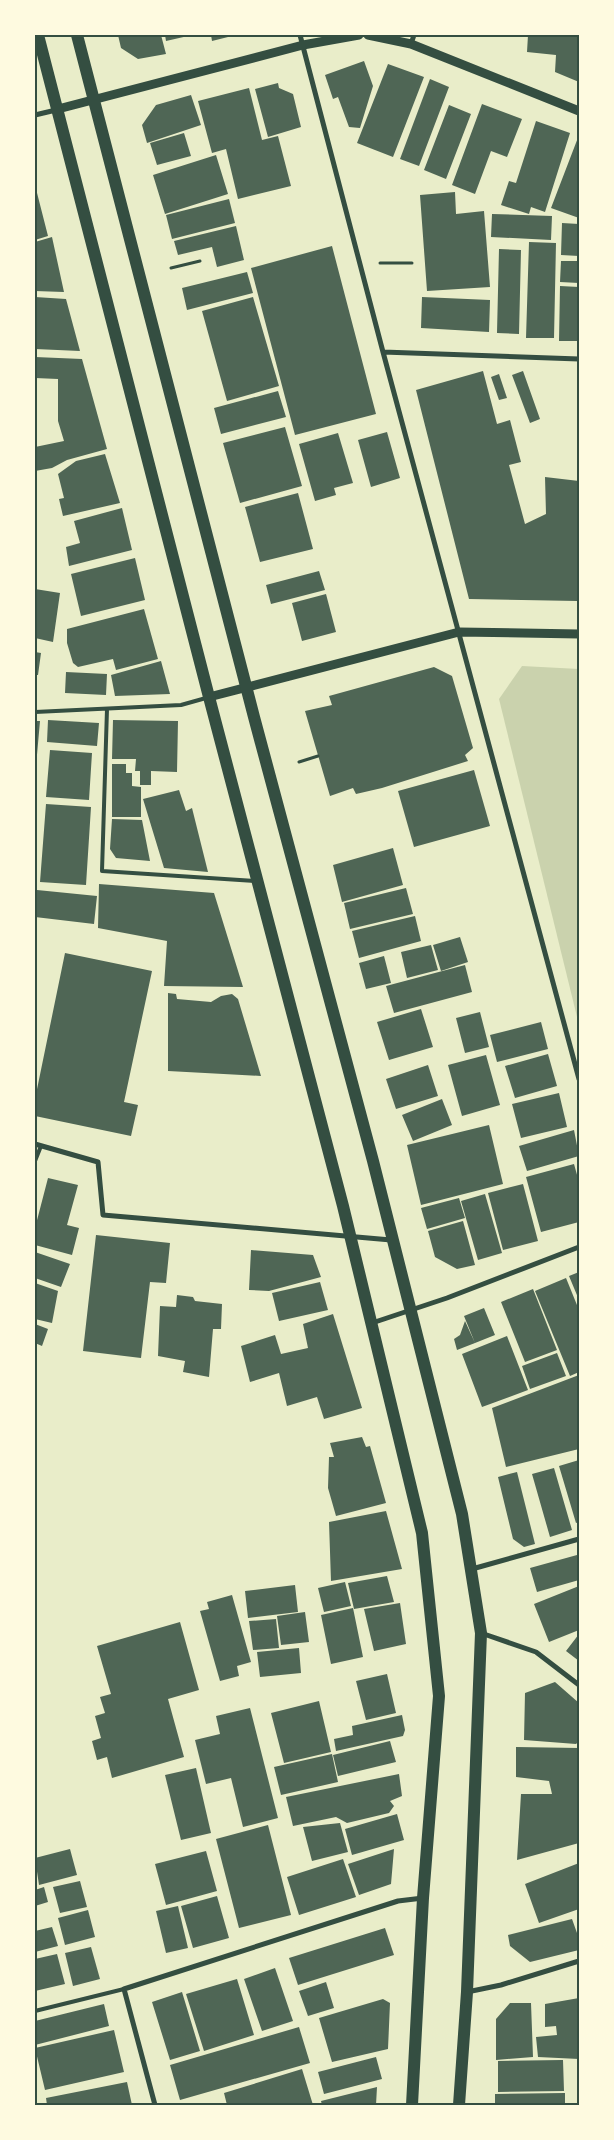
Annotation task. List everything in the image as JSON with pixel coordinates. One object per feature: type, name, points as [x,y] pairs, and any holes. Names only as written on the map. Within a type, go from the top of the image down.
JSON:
[{"type":"main road","points":[[38,35],[350,1236],[422,1533],[439,1696],[423,1898],[412,2105]]},
{"type":"main road","points":[[77,35],[246,687],[372,1161],[462,1514],[481,1633],[467,1992],[459,2105]]},
{"type":"street","points":[[300,35],[383,352],[579,1079]]},
{"type":"street","points":[[35,115],[303,44],[359,35]]},
{"type":"street","points":[[368,35],[413,40],[579,111]]},
{"type":"street","points":[[383,352],[579,359]]},
{"type":"street","points":[[209,697],[459,632],[579,634]]},
{"type":"street","points":[[38,1145],[98,1162],[103,1215],[391,1240]]},
{"type":"street","points":[[372,1324],[579,1247]]},
{"type":"street","points":[[472,1569],[579,1539]]},
{"type":"street","points":[[481,1633],[536,1652],[579,1685]]},
{"type":"street","points":[[155,2105],[124,1989],[398,1901],[423,1898]]},
{"type":"street","points":[[467,1992],[501,1985],[579,1961]]},
{"type":"lane","points":[[35,712],[181,705],[209,697]]},
{"type":"lane","points":[[106,709],[102,871],[257,881]]},
{"type":"lane","points":[[35,1161],[38,1145]]},
{"type":"lane","points":[[35,2011],[124,1989]]},
{"type":"path","points":[[172,268],[200,261]]},
{"type":"path","points":[[360,262],[412,264]]},
{"type":"path","points":[[299,762],[318,756]]},
{"type":"green space","points":[[522,666],[579,669],[579,1025],[499,699]]},
{"type":"building","points":[[118,35],[161,35],[166,54],[138,59],[121,48]]},
{"type":"building","points":[[165,35],[188,35],[188,36],[166,41]]},
{"type":"building","points":[[211,35],[232,35],[232,36],[212,41]]},
{"type":"building","points":[[528,35],[579,35],[579,82],[555,72],[556,55],[527,52]]},
{"type":"building","points":[[364,61],[373,86],[360,128],[349,127],[338,97],[333,99],[325,75]]},
{"type":"building","points":[[388,64],[424,77],[393,157],[357,143]]},
{"type":"building","points":[[430,79],[449,87],[419,166],[400,159]]},
{"type":"building","points":[[278,83],[279,88],[293,94],[301,127],[268,137],[255,89]]},
{"type":"building","points":[[249,88],[262,140],[278,136],[291,186],[238,199],[226,149],[212,153],[198,101]]},
{"type":"building","points":[[191,95],[201,125],[147,143],[142,125],[156,105]]},
{"type":"building","points":[[482,104],[522,119],[507,157],[491,151],[475,194],[452,185]]},
{"type":"building","points":[[449,105],[471,114],[446,179],[424,170]]},
{"type":"building","points":[[536,121],[570,133],[545,212],[531,207],[529,214],[501,205],[509,181],[516,183]]},
{"type":"building","points":[[184,133],[191,156],[157,165],[150,143]]},
{"type":"building","points":[[579,135],[579,218],[551,208]]},
{"type":"building","points":[[216,155],[228,194],[165,214],[153,175]]},
{"type":"building","points":[[35,185],[48,236],[35,240]]},
{"type":"building","points":[[455,192],[456,214],[484,211],[490,287],[427,291],[420,195]]},
{"type":"building","points":[[229,199],[235,223],[172,239],[166,215]]},
{"type":"building","points":[[492,214],[552,216],[551,240],[491,237]]},
{"type":"building","points":[[562,223],[579,224],[579,256],[561,255]]},
{"type":"building","points":[[236,226],[244,260],[217,267],[212,247],[178,255],[174,241]]},
{"type":"building","points":[[52,237],[64,292],[35,291],[35,242]]},
{"type":"building","points":[[529,242],[556,243],[554,338],[526,338]]},
{"type":"building","points":[[332,246],[376,414],[295,435],[251,268]]},
{"type":"building","points":[[499,249],[521,250],[519,334],[497,333]]},
{"type":"building","points":[[561,261],[579,261],[579,283],[560,282]]},
{"type":"building","points":[[247,272],[253,293],[187,310],[182,288]]},
{"type":"building","points":[[560,286],[579,287],[579,341],[559,341]]},
{"type":"building","points":[[35,297],[66,299],[80,351],[35,349]]},
{"type":"building","points":[[253,297],[279,386],[227,401],[202,311]]},
{"type":"building","points":[[422,297],[490,300],[489,332],[421,328]]},
{"type":"building","points":[[35,357],[82,359],[107,449],[67,460],[52,468],[35,471],[35,447],[64,441],[58,421],[58,379],[35,378]]},
{"type":"building","points":[[483,371],[497,424],[510,420],[521,462],[509,465],[525,524],[546,514],[545,477],[579,481],[577,601],[469,599],[416,390]]},
{"type":"building","points":[[523,371],[540,419],[530,423],[512,375]]},
{"type":"building","points":[[499,374],[507,398],[499,400],[491,377]]},
{"type":"building","points":[[278,391],[286,417],[221,434],[214,408]]},
{"type":"building","points":[[285,427],[302,486],[240,503],[223,443]]},
{"type":"building","points":[[387,432],[400,478],[371,487],[358,440]]},
{"type":"building","points":[[338,433],[353,483],[334,488],[336,495],[315,501],[299,444]]},
{"type":"building","points":[[105,454],[120,503],[63,516],[59,499],[64,498],[58,474],[76,461]]},
{"type":"building","points":[[298,493],[313,549],[260,562],[245,507]]},
{"type":"building","points":[[122,508],[132,550],[69,566],[66,547],[80,543],[74,521]]},
{"type":"building","points":[[135,558],[145,600],[81,616],[71,574]]},
{"type":"building","points":[[319,571],[325,590],[271,604],[266,585]]},
{"type":"building","points":[[35,589],[60,593],[53,642],[35,638]]},
{"type":"building","points":[[326,594],[336,632],[302,641],[292,603]]},
{"type":"building","points":[[144,609],[158,659],[116,670],[113,659],[78,667],[73,663],[67,643],[67,629]]},
{"type":"building","points":[[35,652],[41,653],[38,675],[35,675]]},
{"type":"building","points":[[161,661],[170,694],[115,696],[111,675]]},
{"type":"building","points":[[434,667],[452,676],[473,748],[465,755],[468,761],[382,788],[356,794],[353,788],[330,796],[305,711],[332,705],[329,696]]},
{"type":"building","points":[[66,672],[107,674],[106,695],[65,693]]},
{"type":"building","points":[[48,720],[99,723],[97,746],[47,742]]},
{"type":"building","points":[[113,720],[178,721],[177,772],[151,771],[151,785],[140,785],[140,771],[135,771],[136,759],[112,759]]},
{"type":"building","points":[[35,721],[40,721],[36,766],[35,766]]},
{"type":"building","points":[[50,750],[92,753],[89,800],[46,797]]},
{"type":"building","points":[[112,764],[126,764],[126,773],[132,773],[132,786],[141,787],[141,817],[112,817]]},
{"type":"building","points":[[474,770],[490,826],[414,847],[398,791]]},
{"type":"building","points":[[179,790],[186,811],[192,808],[208,872],[164,868],[143,799]]},
{"type":"building","points":[[46,804],[91,807],[86,885],[40,882]]},
{"type":"building","points":[[112,819],[142,820],[150,861],[116,858],[110,849]]},
{"type":"building","points":[[393,848],[403,885],[342,902],[333,865]]},
{"type":"building","points":[[99,884],[214,893],[243,987],[164,986],[167,941],[98,928]]},
{"type":"building","points":[[406,888],[413,914],[350,929],[344,903]]},
{"type":"building","points":[[37,890],[97,896],[94,924],[35,917]]},
{"type":"building","points":[[415,916],[421,941],[359,958],[352,931]]},
{"type":"building","points":[[460,937],[468,962],[441,971],[433,945]]},
{"type":"building","points":[[431,945],[438,970],[407,978],[401,952]]},
{"type":"building","points":[[65,953],[152,971],[124,1102],[138,1105],[131,1136],[35,1116],[35,1099]]},
{"type":"building","points":[[384,956],[391,983],[366,989],[359,963]]},
{"type":"building","points":[[465,965],[472,992],[394,1013],[386,986]]},
{"type":"building","points":[[168,993],[176,994],[177,999],[211,1002],[221,996],[232,994],[238,999],[261,1076],[168,1071]]},
{"type":"building","points":[[421,1009],[433,1047],[389,1060],[377,1022]]},
{"type":"building","points":[[480,1012],[489,1047],[465,1053],[456,1018]]},
{"type":"building","points":[[541,1022],[548,1049],[497,1062],[490,1035]]},
{"type":"building","points":[[548,1054],[557,1086],[515,1098],[505,1066]]},
{"type":"building","points":[[486,1055],[500,1105],[462,1116],[448,1065]]},
{"type":"building","points":[[428,1065],[438,1096],[396,1109],[386,1079]]},
{"type":"building","points":[[559,1093],[567,1127],[521,1138],[512,1104]]},
{"type":"building","points":[[442,1099],[452,1125],[413,1141],[402,1115]]},
{"type":"building","points":[[489,1125],[503,1184],[421,1205],[407,1145]]},
{"type":"building","points":[[574,1130],[579,1156],[527,1171],[519,1146]]},
{"type":"building","points":[[574,1164],[579,1182],[579,1222],[541,1232],[526,1177]]},
{"type":"building","points":[[48,1178],[78,1185],[67,1225],[79,1228],[72,1255],[35,1245],[35,1228]]},
{"type":"building","points":[[523,1184],[538,1241],[503,1250],[488,1193]]},
{"type":"building","points":[[485,1194],[502,1253],[478,1260],[461,1201]]},
{"type":"building","points":[[459,1198],[465,1218],[427,1229],[421,1208]]},
{"type":"building","points":[[463,1221],[475,1265],[457,1269],[435,1257],[428,1231]]},
{"type":"building","points":[[96,1235],[170,1243],[166,1283],[150,1282],[141,1358],[83,1351]]},
{"type":"building","points":[[251,1250],[313,1255],[321,1277],[269,1291],[249,1290]]},
{"type":"building","points":[[35,1252],[70,1264],[61,1287],[35,1278]]},
{"type":"building","points":[[579,1272],[579,1300],[569,1276]]},
{"type":"building","points":[[566,1278],[579,1310],[579,1372],[570,1376],[535,1291]]},
{"type":"building","points":[[320,1282],[328,1310],[279,1321],[272,1293]]},
{"type":"building","points":[[35,1283],[58,1291],[52,1323],[35,1319]]},
{"type":"building","points":[[533,1289],[557,1350],[525,1362],[501,1302]]},
{"type":"building","points":[[177,1295],[193,1297],[195,1301],[222,1304],[221,1329],[213,1329],[209,1377],[183,1372],[185,1361],[158,1356],[160,1306],[176,1307]]},
{"type":"building","points":[[484,1308],[495,1335],[475,1343],[464,1316]]},
{"type":"building","points":[[333,1314],[362,1408],[324,1419],[317,1397],[287,1406],[279,1373],[250,1382],[241,1346],[275,1335],[281,1354],[308,1348],[303,1324]]},
{"type":"building","points":[[465,1321],[475,1343],[457,1350],[454,1339],[460,1335]]},
{"type":"building","points":[[35,1324],[48,1329],[42,1346],[35,1343]]},
{"type":"building","points":[[507,1336],[528,1390],[482,1407],[462,1354]]},
{"type":"building","points":[[557,1353],[566,1376],[530,1389],[522,1366]]},
{"type":"building","points":[[579,1375],[579,1449],[506,1467],[492,1408]]},
{"type":"building","points":[[362,1437],[366,1447],[370,1446],[386,1503],[336,1516],[328,1488],[329,1457],[334,1457],[330,1443]]},
{"type":"building","points":[[579,1460],[579,1522],[576,1523],[559,1466]]},
{"type":"building","points":[[554,1468],[572,1530],[550,1537],[532,1474]]},
{"type":"building","points":[[517,1472],[535,1544],[524,1547],[513,1539],[498,1477]]},
{"type":"building","points":[[386,1511],[402,1569],[331,1581],[329,1522]]},
{"type":"building","points":[[577,1555],[579,1580],[537,1592],[530,1568]]},
{"type":"building","points":[[387,1576],[394,1602],[354,1609],[348,1583]]},
{"type":"building","points":[[345,1582],[351,1606],[324,1612],[318,1588]]},
{"type":"building","points":[[295,1585],[298,1612],[248,1618],[245,1591]]},
{"type":"building","points":[[579,1586],[579,1630],[549,1642],[534,1604]]},
{"type":"building","points":[[232,1595],[251,1662],[237,1666],[239,1676],[220,1681],[200,1611],[209,1609],[207,1602]]},
{"type":"building","points":[[400,1603],[406,1644],[374,1651],[364,1609]]},
{"type":"building","points":[[353,1608],[363,1657],[331,1664],[321,1615]]},
{"type":"building","points":[[305,1612],[309,1642],[281,1645],[277,1616]]},
{"type":"building","points":[[276,1619],[279,1648],[253,1650],[249,1621]]},
{"type":"building","points":[[180,1622],[199,1690],[168,1699],[184,1757],[112,1778],[107,1757],[97,1760],[92,1741],[101,1738],[95,1716],[105,1713],[100,1697],[111,1694],[97,1646]]},
{"type":"building","points":[[579,1634],[579,1661],[566,1651]]},
{"type":"building","points":[[299,1648],[301,1673],[260,1677],[257,1652]]},
{"type":"building","points":[[387,1674],[396,1713],[366,1720],[356,1681]]},
{"type":"building","points":[[555,1682],[579,1703],[579,1741],[576,1744],[524,1740],[525,1693]]},
{"type":"building","points":[[319,1701],[331,1752],[284,1763],[271,1713]]},
{"type":"building","points":[[250,1708],[278,1818],[243,1827],[231,1778],[206,1784],[195,1740],[220,1734],[216,1716]]},
{"type":"building","points":[[402,1715],[405,1730],[403,1736],[336,1751],[334,1739],[353,1735],[352,1726]]},
{"type":"building","points":[[390,1741],[396,1762],[338,1776],[333,1755]]},
{"type":"building","points":[[516,1747],[579,1748],[579,1843],[517,1860],[521,1794],[552,1794],[549,1781],[516,1777]]},
{"type":"building","points":[[332,1754],[338,1782],[281,1795],[274,1767]]},
{"type":"building","points":[[196,1768],[211,1833],[181,1840],[165,1775]]},
{"type":"building","points":[[399,1774],[402,1796],[390,1801],[394,1806],[389,1813],[347,1823],[336,1817],[293,1826],[286,1797]]},
{"type":"building","points":[[397,1814],[404,1840],[352,1855],[345,1829]]},
{"type":"building","points":[[340,1823],[348,1852],[312,1861],[303,1827]]},
{"type":"building","points":[[268,1825],[291,1915],[239,1928],[216,1839]]},
{"type":"building","points":[[70,1849],[77,1875],[39,1885],[35,1858]]},
{"type":"building","points":[[394,1849],[391,1884],[359,1895],[348,1864]]},
{"type":"building","points":[[206,1851],[217,1891],[166,1905],[155,1864]]},
{"type":"building","points":[[343,1859],[356,1897],[299,1915],[287,1877]]},
{"type":"building","points":[[579,1863],[579,1909],[539,1923],[525,1884]]},
{"type":"building","points":[[80,1881],[87,1907],[60,1913],[53,1887]]},
{"type":"building","points":[[44,1887],[48,1902],[35,1906],[35,1890]]},
{"type":"building","points":[[217,1896],[229,1938],[193,1948],[181,1906]]},
{"type":"building","points":[[178,1906],[188,1948],[166,1953],[156,1911]]},
{"type":"building","points":[[88,1910],[95,1937],[65,1945],[58,1918]]},
{"type":"building","points":[[572,1919],[577,1933],[579,1950],[530,1962],[510,1946],[508,1935]]},
{"type":"building","points":[[52,1927],[58,1946],[35,1952],[35,1931]]},
{"type":"building","points":[[385,1928],[394,1955],[298,1985],[289,1958]]},
{"type":"building","points":[[91,1947],[100,1979],[73,1986],[65,1953]]},
{"type":"building","points":[[57,1954],[65,1984],[35,1991],[35,1959]]},
{"type":"building","points":[[275,1968],[293,2021],[262,2031],[244,1979]]},
{"type":"building","points":[[237,1979],[254,2035],[204,2051],[186,1994]]},
{"type":"building","points":[[326,1982],[334,2008],[308,2016],[299,1991]]},
{"type":"building","points":[[182,1992],[200,2051],[170,2060],[152,2002]]},
{"type":"building","points":[[579,1998],[579,2059],[538,2057],[536,2037],[557,2035],[556,2026],[545,2027],[545,2004]]},
{"type":"building","points":[[383,1999],[390,2003],[388,2049],[332,2062],[319,2018]]},
{"type":"building","points":[[510,2003],[531,2003],[533,2057],[496,2060],[496,2019]]},
{"type":"building","points":[[104,2004],[109,2026],[35,2045],[35,2021]]},
{"type":"building","points":[[299,2027],[310,2063],[180,2100],[170,2065]]},
{"type":"building","points":[[114,2030],[124,2072],[45,2090],[35,2048]]},
{"type":"building","points":[[376,2057],[382,2079],[324,2094],[318,2072]]},
{"type":"building","points":[[563,2060],[564,2091],[498,2092],[498,2061]]},
{"type":"building","points":[[302,2069],[313,2105],[227,2105],[224,2093]]},
{"type":"building","points":[[127,2082],[132,2105],[47,2105],[46,2098]]},
{"type":"building","points":[[377,2087],[376,2105],[322,2105],[321,2101]]},
{"type":"building","points":[[565,2093],[565,2105],[495,2105],[495,2094]]}]
